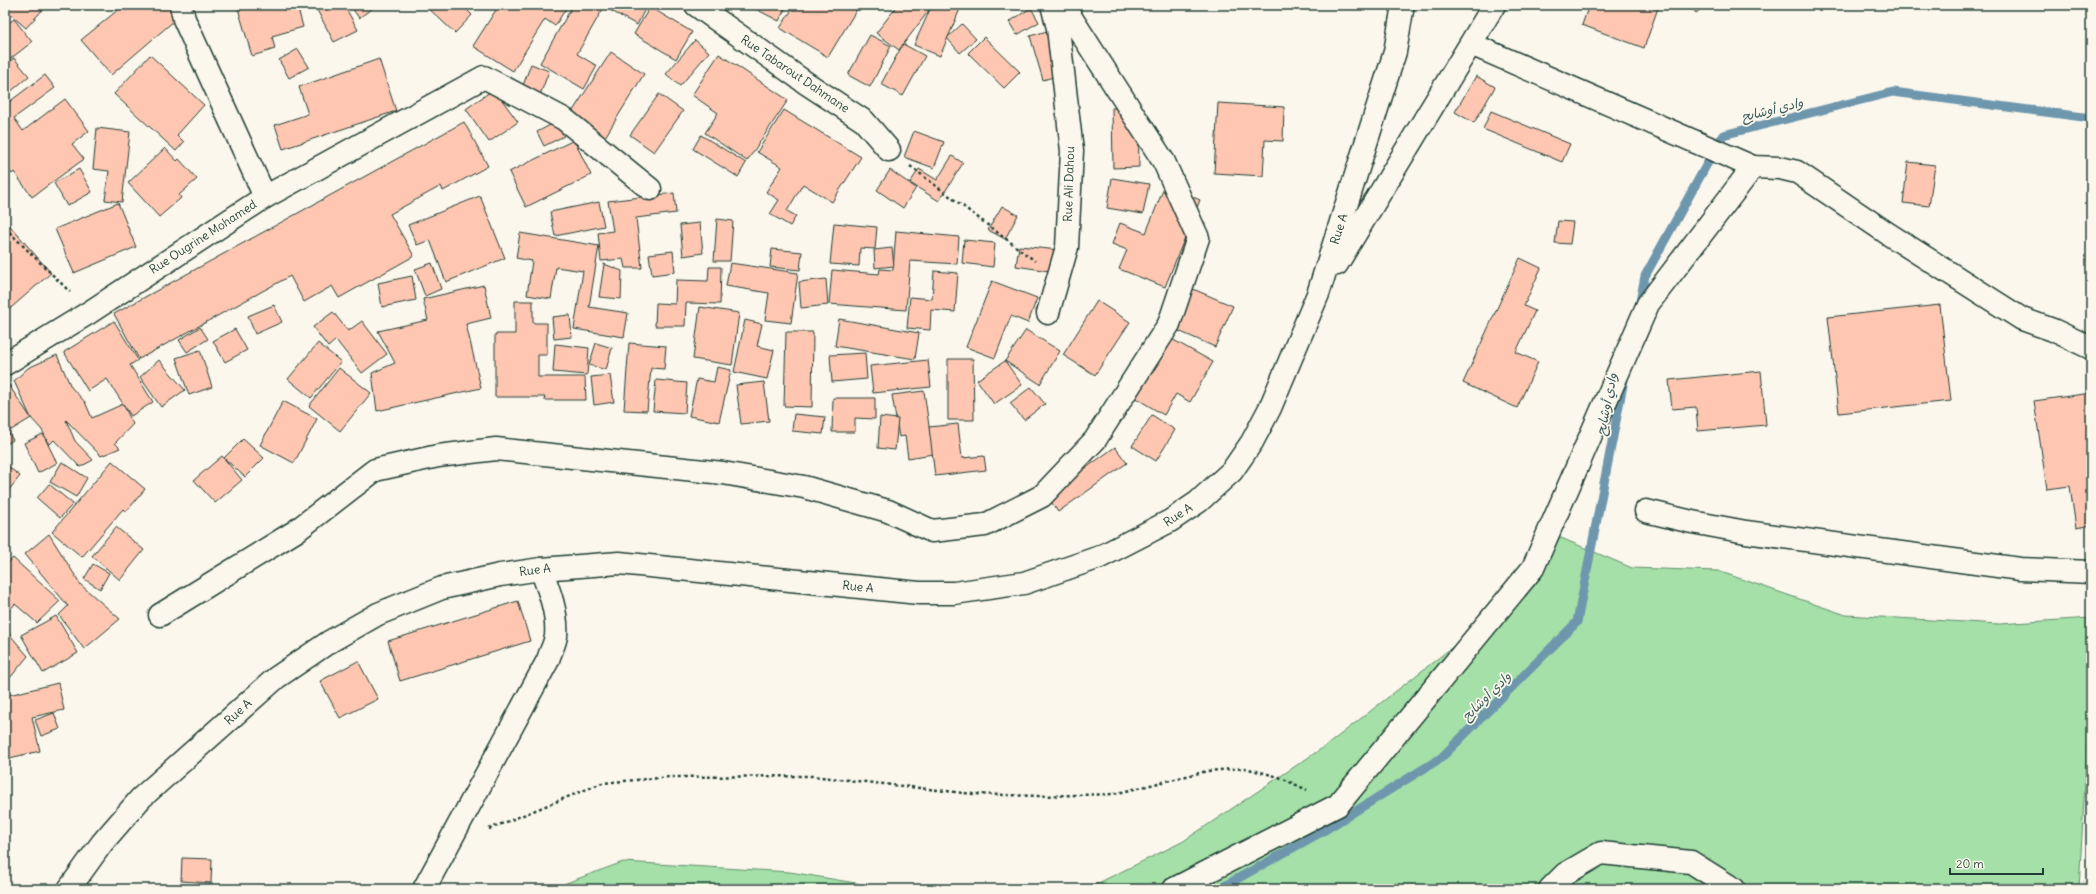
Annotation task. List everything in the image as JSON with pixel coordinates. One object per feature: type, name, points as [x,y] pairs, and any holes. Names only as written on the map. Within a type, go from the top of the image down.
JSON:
[{"type":"street","name":"Rue Ougrine Mohamed","points":[[5,364],[90,312],[265,196],[184,19],[181,5]]},
{"type":"street","name":"Rue Tabarout Dahmane","points":[[696,5],[806,83],[864,121],[889,150]]},
{"type":"street","name":"Rue Ali Dahou","points":[[1048,313],[1067,247],[1072,151],[1058,28],[1052,5]]},
{"type":"street","points":[[160,615],[296,532],[375,470],[438,456],[496,449],[724,473],[804,487],[888,511],[932,531],[985,525],[1042,496],[1095,440],[1169,324],[1198,238],[1164,162],[1063,5]]},
{"type":"street","name":"Rue A","points":[[69,889],[102,842],[141,798],[276,678],[329,642],[378,614],[442,588],[500,575],[541,569],[619,563],[919,594],[954,593],[1024,583],[1100,557],[1170,521],[1198,502],[1232,471],[1252,442],[1270,408],[1318,294],[1395,52],[1403,5]]},
{"type":"street","points":[[1318,294],[1494,5]]},
{"type":"street","points":[[1471,44],[1753,167],[1780,168],[1797,172],[1890,235],[2022,319],[2053,330],[2091,348]]},
{"type":"street","points":[[265,196],[484,77],[564,119],[650,189]]},
{"type":"street","points":[[1174,889],[1338,805],[1533,568],[1648,304],[1753,167]]},
{"type":"street","points":[[1646,511],[1692,522],[1746,532],[2020,570],[2091,572]]},
{"type":"street","points":[[424,889],[548,660],[556,637],[554,613],[549,591],[541,569]]},
{"type":"street","points":[[1550,889],[1565,874],[1601,853],[1691,862],[1734,889]]},
{"type":"path","points":[[889,150],[1058,278]]},
{"type":"path","points":[[5,228],[90,312]]},
{"type":"path","points":[[447,846],[602,783],[670,777],[812,776],[973,794],[1038,796],[1114,794],[1208,771],[1245,768],[1279,776],[1338,805]]},
{"type":"green space","points":[[1547,532],[1632,568],[1718,571],[1846,615],[1999,624],[2091,618],[2091,707],[2089,710],[2079,889],[1069,889],[1090,887],[1182,842],[1327,745],[1478,627]]},
{"type":"green space","points":[[623,862],[790,872],[891,889],[550,889]]},
{"type":"building","points":[[5,5],[47,5],[26,28],[5,10]]},
{"type":"building","points":[[124,5],[174,5],[182,14],[111,75],[81,40]]},
{"type":"building","points":[[237,5],[297,5],[303,27],[272,36],[275,49],[252,56]]},
{"type":"building","points":[[326,5],[344,5],[358,30],[334,42],[317,10]]},
{"type":"building","points":[[350,5],[377,5],[359,18]]},
{"type":"building","points":[[429,5],[462,5],[472,15],[455,33],[427,7]]},
{"type":"building","points":[[499,5],[545,5],[548,7],[550,5],[568,5],[555,26],[545,19],[513,71],[473,46]]},
{"type":"building","points":[[573,5],[605,5],[577,54],[597,66],[584,89],[540,63]]},
{"type":"building","points":[[607,5],[647,5],[637,25],[606,8]]},
{"type":"building","points":[[748,5],[787,5],[779,21]]},
{"type":"building","points":[[795,5],[851,5],[857,9],[828,57],[780,28]]},
{"type":"building","points":[[898,5],[933,5],[899,50],[876,33]]},
{"type":"building","points":[[932,5],[950,5],[960,9],[940,56],[914,45]]},
{"type":"building","points":[[1589,5],[1659,5],[1644,48],[1582,25]]},
{"type":"building","points":[[1690,5],[1706,5],[1696,13]]},
{"type":"building","points":[[650,7],[692,32],[676,59],[634,34]]},
{"type":"building","points":[[1031,8],[1039,22],[1017,35],[1009,22]]},
{"type":"building","points":[[14,19],[32,42],[5,63],[5,26]]},
{"type":"building","points":[[962,24],[976,39],[960,53],[947,38]]},
{"type":"building","points":[[1047,31],[1060,75],[1043,80],[1030,36]]},
{"type":"building","points":[[870,35],[891,46],[870,87],[848,75]]},
{"type":"building","points":[[984,37],[1020,72],[1004,88],[968,53]]},
{"type":"building","points":[[695,40],[709,52],[680,86],[666,74]]},
{"type":"building","points":[[903,44],[925,56],[903,96],[881,84]]},
{"type":"building","points":[[298,49],[309,67],[289,78],[279,60]]},
{"type":"building","points":[[611,52],[644,74],[602,142],[567,120]]},
{"type":"building","points":[[719,54],[788,100],[747,161],[705,133],[718,113],[692,95]]},
{"type":"building","points":[[150,55],[204,105],[177,135],[184,142],[176,151],[114,94]]},
{"type":"building","points":[[14,58],[29,76],[8,94],[10,97],[5,101],[5,65]]},
{"type":"building","points":[[379,59],[396,111],[283,149],[275,125],[308,114],[299,87]]},
{"type":"building","points":[[531,64],[549,71],[540,95],[522,88]]},
{"type":"building","points":[[45,75],[55,88],[14,118],[23,131],[65,99],[89,131],[72,144],[84,159],[32,197],[14,172],[12,174],[5,165],[5,147],[8,145],[5,140],[5,105]]},
{"type":"building","points":[[1476,76],[1495,87],[1474,123],[1455,112]]},
{"type":"building","points":[[494,89],[518,122],[489,142],[466,109]]},
{"type":"building","points":[[659,94],[683,111],[654,152],[630,135]]},
{"type":"building","points":[[1218,103],[1284,107],[1283,141],[1265,140],[1263,176],[1214,173]]},
{"type":"building","points":[[1138,107],[1139,167],[1113,168],[1112,108]]},
{"type":"building","points":[[784,110],[861,157],[832,202],[803,184],[787,211],[796,216],[790,226],[770,214],[779,200],[766,192],[782,167],[757,152]]},
{"type":"building","points":[[1491,111],[1570,144],[1562,162],[1483,129]]},
{"type":"building","points":[[464,122],[488,166],[443,191],[441,186],[390,214],[414,256],[339,298],[332,286],[304,302],[290,276],[139,359],[114,314]]},
{"type":"building","points":[[556,122],[564,136],[544,146],[537,132]]},
{"type":"building","points":[[97,128],[130,132],[122,202],[105,200],[109,171],[93,169]]},
{"type":"building","points":[[914,131],[944,142],[934,168],[904,157]]},
{"type":"building","points":[[701,135],[746,163],[738,177],[693,149]]},
{"type":"building","points":[[574,140],[591,175],[526,207],[509,172]]},
{"type":"building","points":[[165,148],[177,161],[179,159],[197,179],[179,195],[181,198],[159,217],[128,183]]},
{"type":"building","points":[[952,156],[963,163],[939,201],[910,183],[919,169],[937,180]]},
{"type":"building","points":[[1908,162],[1935,165],[1929,206],[1903,203]]},
{"type":"building","points":[[79,169],[92,192],[67,206],[54,183]]},
{"type":"building","points":[[890,170],[916,188],[903,208],[877,190]]},
{"type":"building","points":[[1112,178],[1149,184],[1143,214],[1107,208]]},
{"type":"building","points":[[1165,185],[1200,200],[1165,287],[1119,269],[1127,250],[1112,244],[1120,223],[1146,233]]},
{"type":"building","points":[[674,193],[676,213],[636,218],[642,268],[625,268],[623,259],[601,261],[598,233],[613,231],[608,201]]},
{"type":"building","points":[[480,196],[505,258],[446,282],[430,240],[417,245],[408,225]]},
{"type":"building","points":[[599,202],[604,226],[555,236],[550,212]]},
{"type":"building","points":[[118,203],[136,247],[74,273],[55,229]]},
{"type":"building","points":[[1002,206],[1018,215],[1005,239],[988,230]]},
{"type":"building","points":[[717,219],[733,221],[730,261],[714,261]]},
{"type":"building","points":[[5,220],[51,273],[5,313]]},
{"type":"building","points":[[1558,221],[1573,222],[1570,244],[1555,243]]},
{"type":"building","points":[[700,223],[703,253],[683,256],[680,225]]},
{"type":"building","points":[[834,223],[877,227],[875,249],[860,248],[859,266],[830,264]]},
{"type":"building","points":[[896,231],[959,237],[957,264],[910,261],[906,310],[829,304],[832,270],[879,274],[880,269],[893,270]]},
{"type":"building","points":[[520,233],[599,246],[589,307],[628,313],[624,337],[574,329],[583,271],[556,267],[551,299],[527,295],[532,261],[516,258]]},
{"type":"building","points":[[964,240],[995,243],[993,267],[962,263]]},
{"type":"building","points":[[1019,246],[1059,250],[1056,272],[1016,266]]},
{"type":"building","points":[[892,248],[894,266],[875,268],[874,250]]},
{"type":"building","points":[[772,249],[802,252],[800,270],[770,267]]},
{"type":"building","points":[[673,251],[675,272],[652,275],[649,254]]},
{"type":"building","points":[[1520,258],[1541,268],[1524,306],[1535,311],[1516,352],[1538,362],[1517,408],[1463,383]]},
{"type":"building","points":[[432,263],[441,289],[425,296],[415,269]]},
{"type":"building","points":[[730,263],[798,273],[791,323],[765,320],[769,293],[726,286]]},
{"type":"building","points":[[604,264],[622,271],[621,299],[599,297]]},
{"type":"building","points":[[709,267],[721,267],[720,304],[686,303],[685,326],[655,326],[656,303],[675,304],[676,280],[708,281]]},
{"type":"building","points":[[934,271],[958,273],[955,312],[931,310],[930,330],[907,328],[910,297],[932,299]]},
{"type":"building","points":[[412,276],[416,300],[382,307],[378,283]]},
{"type":"building","points":[[826,279],[828,305],[801,308],[799,282]]},
{"type":"building","points":[[992,281],[1037,298],[1028,323],[1011,316],[995,358],[966,347]]},
{"type":"building","points":[[484,285],[491,318],[466,324],[481,388],[377,411],[372,373],[395,363],[378,331],[428,320],[423,299]]},
{"type":"building","points":[[1193,289],[1233,306],[1215,347],[1174,329]]},
{"type":"building","points":[[515,301],[533,301],[533,323],[547,323],[547,355],[538,355],[538,377],[585,377],[586,400],[544,400],[545,397],[495,397],[495,334],[515,334]]},
{"type":"building","points":[[1097,301],[1130,322],[1095,375],[1063,355]]},
{"type":"building","points":[[274,305],[282,322],[255,334],[248,316]]},
{"type":"building","points":[[1940,305],[1951,401],[1839,413],[1828,317]]},
{"type":"building","points":[[700,307],[739,313],[732,365],[693,359]]},
{"type":"building","points":[[333,312],[348,331],[362,321],[387,354],[362,373],[336,340],[328,347],[313,327]]},
{"type":"building","points":[[570,315],[572,337],[554,339],[552,317]]},
{"type":"building","points":[[839,319],[919,333],[915,359],[835,346]]},
{"type":"building","points":[[745,320],[762,324],[757,346],[774,350],[767,379],[734,372]]},
{"type":"building","points":[[114,321],[138,360],[130,365],[153,402],[131,416],[107,379],[88,391],[64,352]]},
{"type":"building","points":[[200,327],[208,339],[187,352],[179,340]]},
{"type":"building","points":[[235,329],[247,350],[225,362],[213,341]]},
{"type":"building","points":[[1026,330],[1060,351],[1040,384],[1005,361]]},
{"type":"building","points":[[786,332],[813,332],[812,407],[784,406]]},
{"type":"building","points":[[1168,337],[1213,362],[1190,402],[1176,394],[1164,415],[1134,397]]},
{"type":"building","points":[[318,343],[341,362],[311,398],[288,379]]},
{"type":"building","points":[[596,343],[612,348],[606,370],[589,365]]},
{"type":"building","points":[[629,343],[666,346],[664,369],[651,368],[647,411],[624,410]]},
{"type":"building","points":[[555,344],[589,348],[587,375],[553,372]]},
{"type":"building","points":[[200,350],[212,387],[189,395],[176,358]]},
{"type":"building","points":[[865,353],[867,379],[832,382],[830,355]]},
{"type":"building","points":[[57,355],[71,387],[85,402],[92,418],[123,404],[133,424],[115,443],[120,448],[101,456],[66,420],[75,441],[93,460],[80,467],[54,440],[49,445],[42,430],[31,418],[14,381],[28,368]]},
{"type":"building","points":[[948,359],[973,359],[974,420],[948,420]]},
{"type":"building","points":[[159,360],[185,390],[161,407],[140,377]]},
{"type":"building","points":[[928,360],[931,387],[873,393],[870,366]]},
{"type":"building","points":[[1005,361],[1022,385],[994,404],[977,380]]},
{"type":"building","points":[[717,367],[731,370],[719,422],[689,416],[697,379],[714,382]]},
{"type":"building","points":[[339,368],[371,393],[340,431],[309,406]]},
{"type":"building","points":[[1761,371],[1766,425],[1698,431],[1696,407],[1672,409],[1669,380]]},
{"type":"building","points":[[610,375],[614,402],[594,405],[591,377]]},
{"type":"building","points":[[656,380],[687,383],[685,413],[653,411]]},
{"type":"building","points":[[6,381],[31,418],[8,432],[13,440],[5,445]]},
{"type":"building","points":[[764,382],[769,421],[741,424],[736,385]]},
{"type":"building","points":[[1031,387],[1045,404],[1024,420],[1010,403]]},
{"type":"building","points":[[924,391],[933,454],[908,458],[905,436],[899,437],[892,395]]},
{"type":"building","points":[[2091,393],[2091,525],[2076,528],[2070,486],[2047,489],[2034,401]]},
{"type":"building","points":[[833,398],[875,398],[875,419],[855,418],[855,432],[832,432]]},
{"type":"building","points":[[283,401],[317,419],[294,463],[260,445]]},
{"type":"building","points":[[794,414],[825,417],[823,434],[792,431]]},
{"type":"building","points":[[1152,415],[1175,430],[1156,461],[1132,446]]},
{"type":"building","points":[[880,417],[898,419],[895,450],[878,448]]},
{"type":"building","points":[[958,424],[962,458],[984,456],[986,470],[935,476],[929,427]]},
{"type":"building","points":[[43,434],[57,463],[38,473],[24,443]]},
{"type":"building","points":[[243,439],[264,458],[245,477],[224,458]]},
{"type":"building","points":[[1115,447],[1127,463],[1058,512],[1047,496]]},
{"type":"building","points":[[222,456],[242,480],[215,503],[194,480]]},
{"type":"building","points":[[112,461],[145,489],[126,512],[123,509],[82,557],[52,532]]},
{"type":"building","points":[[62,462],[87,478],[76,497],[50,482]]},
{"type":"building","points":[[5,464],[20,476],[5,495]]},
{"type":"building","points":[[49,484],[73,504],[60,518],[37,498]]},
{"type":"building","points":[[116,527],[144,550],[120,580],[92,556]]},
{"type":"building","points":[[49,534],[81,585],[120,619],[84,649],[59,615],[68,606],[25,554]]},
{"type":"building","points":[[13,558],[60,601],[37,623],[15,604],[5,615],[5,566]]},
{"type":"building","points":[[93,564],[109,573],[100,589],[84,579]]},
{"type":"building","points":[[518,601],[530,641],[400,681],[388,641]]},
{"type":"building","points":[[56,616],[78,653],[43,673],[21,635]]},
{"type":"building","points":[[5,629],[28,656],[5,684]]},
{"type":"building","points":[[358,661],[378,699],[340,718],[320,681]]},
{"type":"building","points":[[58,683],[64,710],[32,717],[40,751],[5,759],[5,696]]},
{"type":"building","points":[[54,713],[60,729],[41,736],[35,720]]},
{"type":"building","points":[[182,858],[212,859],[211,883],[181,881]]},
{"type":"waterway","name":"وادي أوشايح","points":[[1639,307],[1645,276],[1723,135],[1893,92],[2091,118]]},
{"type":"waterway","name":"وادي أوشايح","points":[[1219,889],[1325,830],[1441,758],[1577,622],[1624,380]]}]
